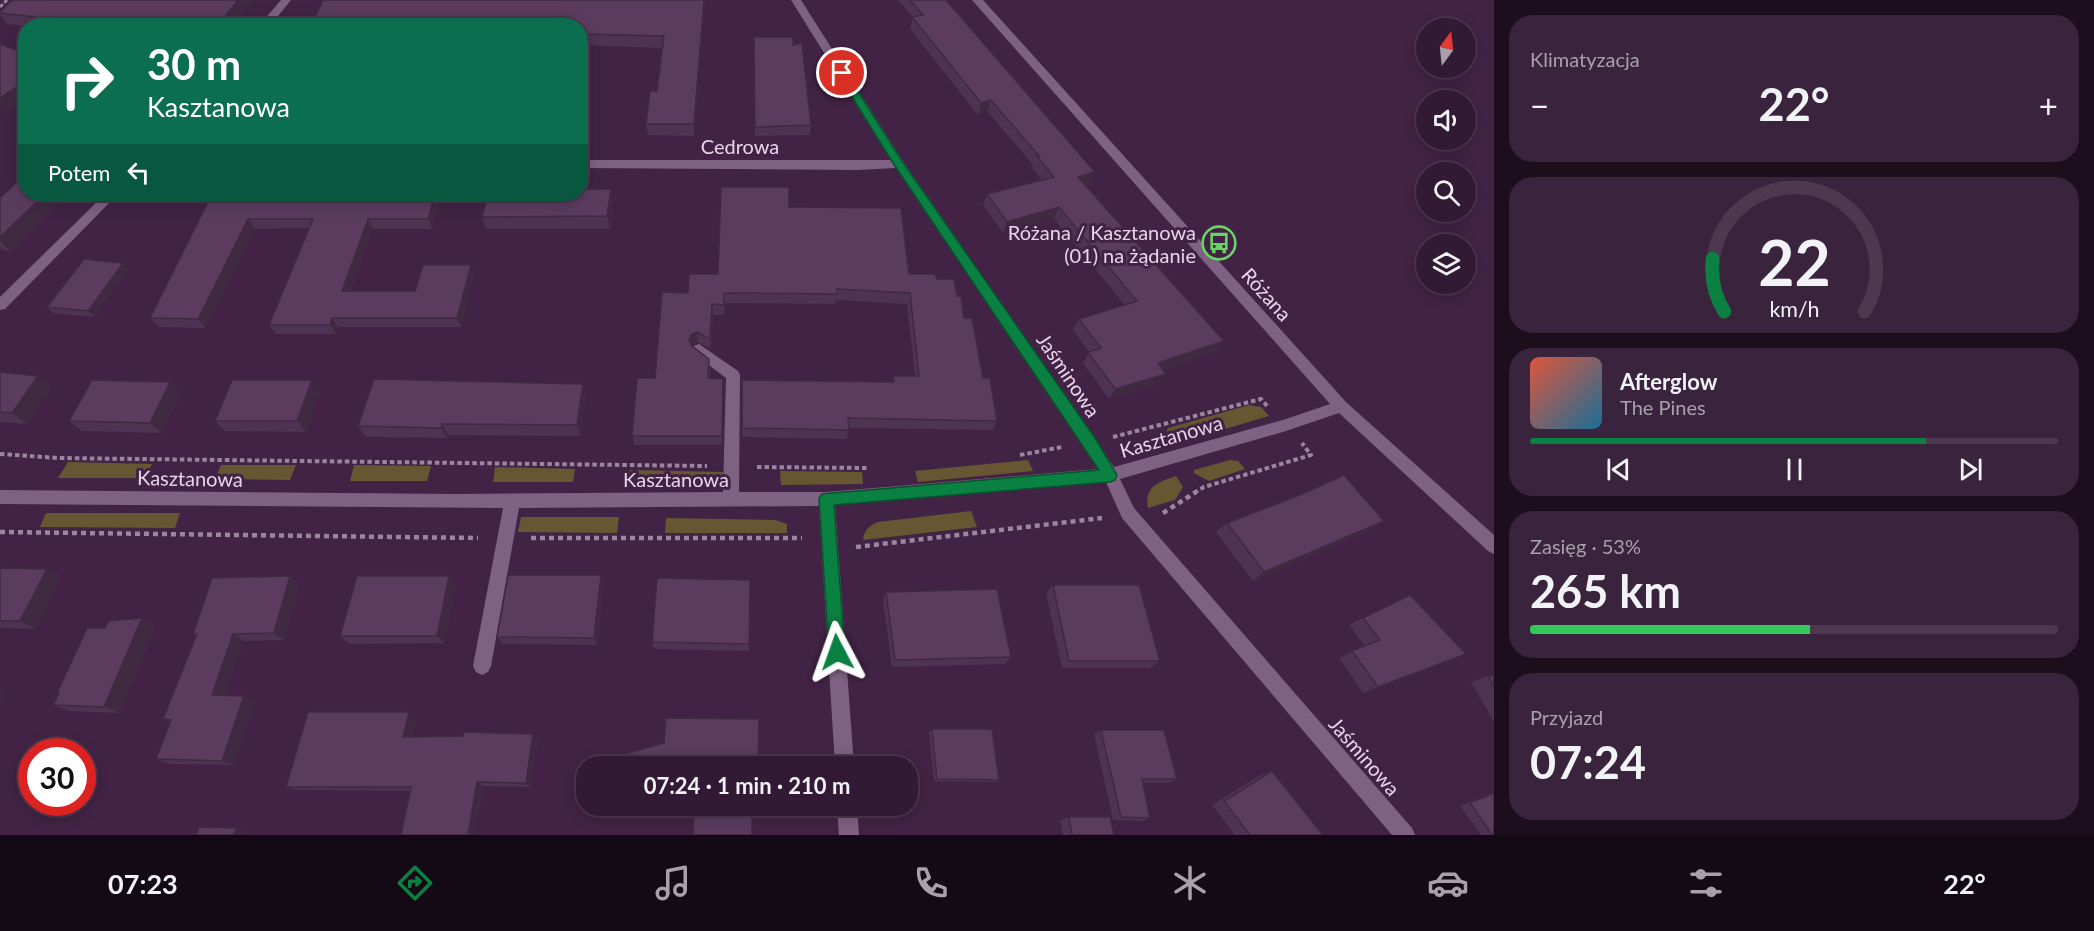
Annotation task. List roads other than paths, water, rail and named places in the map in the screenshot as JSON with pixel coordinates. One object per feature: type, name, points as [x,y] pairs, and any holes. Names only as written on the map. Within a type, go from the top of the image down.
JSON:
[{"type":"street","points":[[271,18],[286,0]]},
{"type":"street","name":"Jaśminowa","points":[[796,0],[898,164],[1090,442],[1110,475],[1128,513],[1405,835]]},
{"type":"street","name":"Różana","points":[[977,0],[1341,406],[1494,546]]},
{"type":"street","name":"Cedrowa","points":[[588,164],[857,166],[898,164]]},
{"type":"street","points":[[0,305],[105,201]]},
{"type":"street","points":[[699,350],[733,375],[731,499]]},
{"type":"street","name":"Kasztanowa","points":[[0,497],[512,501],[827,499],[1110,475],[1286,425],[1341,406]]},
{"type":"street","points":[[827,499],[844,756]]},
{"type":"street","points":[[482,666],[512,501]]},
{"type":"street","points":[[848,816],[849,835]]},
{"type":"place","name":"Różana / Kasztanowa (01) na żądanie","points":[[1219,243]]}]
